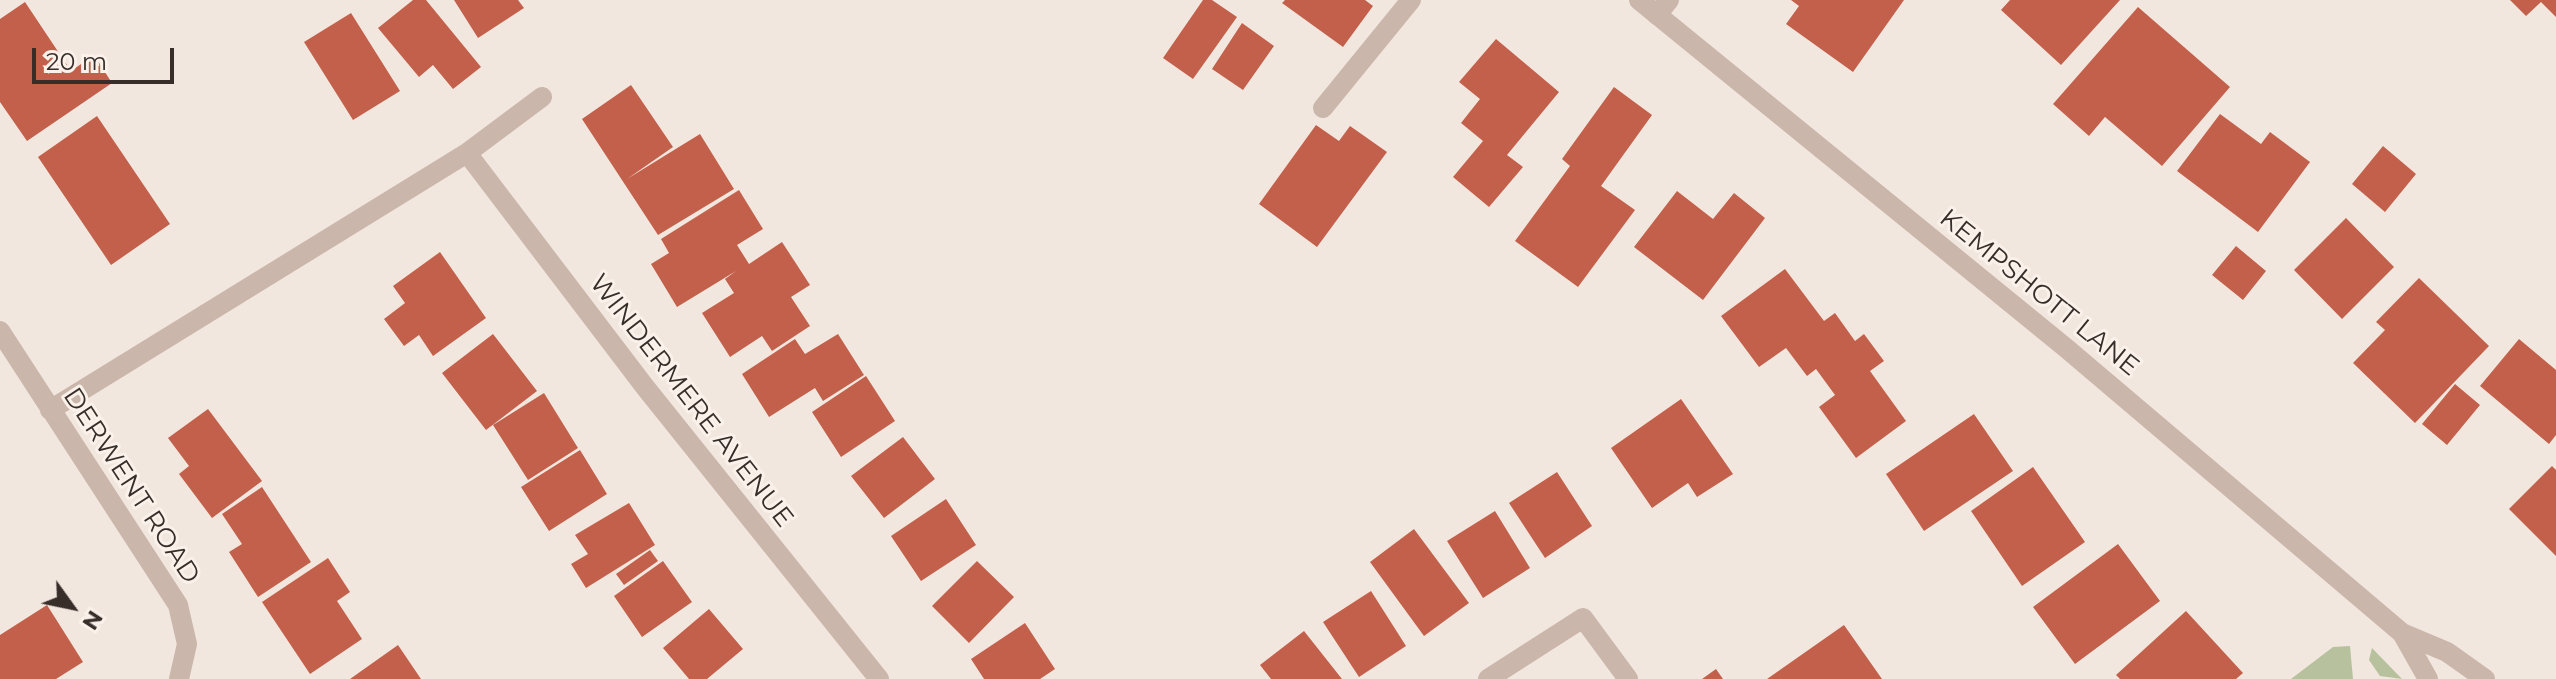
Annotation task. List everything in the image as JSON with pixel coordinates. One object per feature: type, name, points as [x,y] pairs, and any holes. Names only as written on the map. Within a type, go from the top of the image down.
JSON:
[{"type":"street","points":[[1323,108],[1411,0]]},
{"type":"street","name":"KEMPSHOTT LANE","points":[[1639,0],[1663,8],[2402,633],[2447,652],[2485,679]]},
{"type":"street","points":[[50,410],[467,153],[542,97]]},
{"type":"street","name":"WINDERMERE AVENUE","points":[[467,153],[645,387],[879,679]]},
{"type":"street","name":"DERWENT ROAD","points":[[0,331],[178,605],[187,644],[179,679]]},
{"type":"street","points":[[1488,679],[1583,618],[1628,679]]},
{"type":"street","name":"KEMPSHOTT LANE","points":[[2402,633],[2428,679]]},
{"type":"green space","points":[[2350,646],[2353,679],[2291,679],[2333,647]]},
{"type":"green space","points":[[2372,648],[2402,679],[2380,676],[2369,660]]},
{"type":"building","points":[[413,0],[426,0],[481,67],[453,89],[433,65],[419,77],[378,28]]},
{"type":"building","points":[[454,0],[518,0],[524,8],[478,38]]},
{"type":"building","points":[[1203,0],[1212,0],[1237,17],[1193,79],[1163,58]]},
{"type":"building","points":[[1285,0],[1365,0],[1373,6],[1343,47],[1282,3]]},
{"type":"building","points":[[1791,0],[1904,0],[1853,72],[1786,24],[1799,6]]},
{"type":"building","points":[[2010,0],[2120,0],[2061,65],[2001,10]]},
{"type":"building","points":[[2510,0],[2556,0],[2556,17],[2541,2],[2526,16]]},
{"type":"building","points":[[25,2],[71,71],[94,55],[112,83],[27,141],[0,102],[0,19]]},
{"type":"building","points":[[2138,7],[2230,87],[2162,166],[2105,117],[2089,136],[2053,104]]},
{"type":"building","points":[[351,13],[400,91],[353,120],[304,42]]},
{"type":"building","points":[[1242,23],[1274,46],[1243,90],[1212,69]]},
{"type":"building","points":[[1496,39],[1559,92],[1507,155],[1523,167],[1489,207],[1453,177],[1483,141],[1461,123],[1480,99],[1459,82]]},
{"type":"building","points":[[631,85],[673,147],[627,179],[700,134],[734,189],[658,235],[582,119]]},
{"type":"building","points":[[1614,87],[1652,115],[1601,186],[1635,210],[1578,287],[1515,241],[1570,166],[1562,159]]},
{"type":"building","points":[[2220,114],[2261,144],[2270,132],[2310,162],[2258,232],[2177,171]]},
{"type":"building","points":[[97,116],[170,224],[111,265],[38,157]]},
{"type":"building","points":[[1316,125],[1339,141],[1350,126],[1387,152],[1317,247],[1259,204]]},
{"type":"building","points":[[2383,146],[2416,174],[2385,212],[2352,184]]},
{"type":"building","points":[[739,190],[763,229],[737,245],[749,264],[782,242],[810,285],[791,297],[810,326],[772,351],[762,336],[730,357],[702,313],[734,293],[725,279],[736,271],[677,307],[651,264],[669,253],[661,239]]},
{"type":"building","points":[[1677,191],[1713,219],[1734,193],[1765,218],[1703,300],[1634,247]]},
{"type":"building","points":[[2346,218],[2394,267],[2342,319],[2294,270]]},
{"type":"building","points":[[2236,246],[2266,271],[2243,300],[2212,275]]},
{"type":"building","points":[[440,252],[486,318],[433,356],[419,335],[404,346],[384,319],[405,303],[393,286]]},
{"type":"building","points":[[1785,269],[1824,321],[1835,313],[1855,341],[1864,334],[1884,361],[1870,371],[1906,421],[1856,458],[1819,407],[1835,395],[1816,369],[1807,376],[1786,348],[1759,367],[1721,316]]},
{"type":"building","points":[[2419,278],[2489,346],[2415,423],[2353,363],[2385,330],[2376,322]]},
{"type":"building","points":[[493,334],[537,391],[486,430],[442,373]]},
{"type":"building","points":[[838,334],[864,375],[823,401],[815,388],[769,417],[742,374],[795,339],[805,354]]},
{"type":"building","points":[[2519,339],[2556,370],[2556,435],[2549,444],[2480,386]]},
{"type":"building","points":[[866,376],[895,421],[841,457],[812,412]]},
{"type":"building","points":[[2455,384],[2480,405],[2447,445],[2422,424]]},
{"type":"building","points":[[544,393],[578,448],[528,480],[493,425]]},
{"type":"building","points":[[1681,399],[1733,474],[1697,497],[1688,483],[1652,508],[1611,448]]},
{"type":"building","points":[[208,409],[262,481],[212,518],[179,474],[189,466],[168,438]]},
{"type":"building","points":[[1974,414],[2013,471],[1924,531],[1886,474]]},
{"type":"building","points":[[903,437],[935,479],[884,518],[851,476]]},
{"type":"building","points":[[580,450],[607,494],[549,531],[521,487]]},
{"type":"building","points":[[2552,466],[2556,470],[2556,556],[2509,509]]},
{"type":"building","points":[[2033,467],[2085,542],[2022,586],[1971,511]]},
{"type":"building","points":[[1557,472],[1592,526],[1545,558],[1509,503]]},
{"type":"building","points":[[262,487],[311,562],[258,597],[229,552],[242,544],[222,514]]},
{"type":"building","points":[[946,499],[976,545],[921,581],[891,536]]},
{"type":"building","points":[[629,503],[655,545],[586,588],[571,564],[588,554],[575,535]]},
{"type":"building","points":[[1495,511],[1530,568],[1483,598],[1447,541]]},
{"type":"building","points":[[1414,529],[1469,603],[1424,636],[1370,562]]},
{"type":"building","points":[[2118,544],[2160,601],[2075,664],[2033,607]]},
{"type":"building","points":[[650,550],[658,561],[624,585],[616,574]]},
{"type":"building","points":[[328,558],[350,592],[337,601],[362,639],[310,674],[262,602]]},
{"type":"building","points":[[663,561],[692,602],[642,637],[614,596]]},
{"type":"building","points":[[977,561],[1014,597],[969,643],[932,606]]},
{"type":"building","points":[[1371,591],[1406,646],[1359,677],[1323,622]]},
{"type":"building","points":[[47,605],[83,662],[56,679],[0,679],[0,635]]},
{"type":"building","points":[[709,609],[743,649],[707,679],[689,679],[663,648]]},
{"type":"building","points":[[2186,611],[2243,673],[2236,679],[2120,679],[2116,675]]},
{"type":"building","points":[[1025,623],[1055,669],[1040,679],[984,679],[971,659]]},
{"type":"building","points":[[1844,625],[1882,679],[1767,679]]},
{"type":"building","points":[[1304,631],[1342,679],[1271,679],[1260,665]]},
{"type":"building","points":[[398,645],[421,679],[350,679]]},
{"type":"building","points":[[1716,669],[1723,679],[1702,679]]}]
